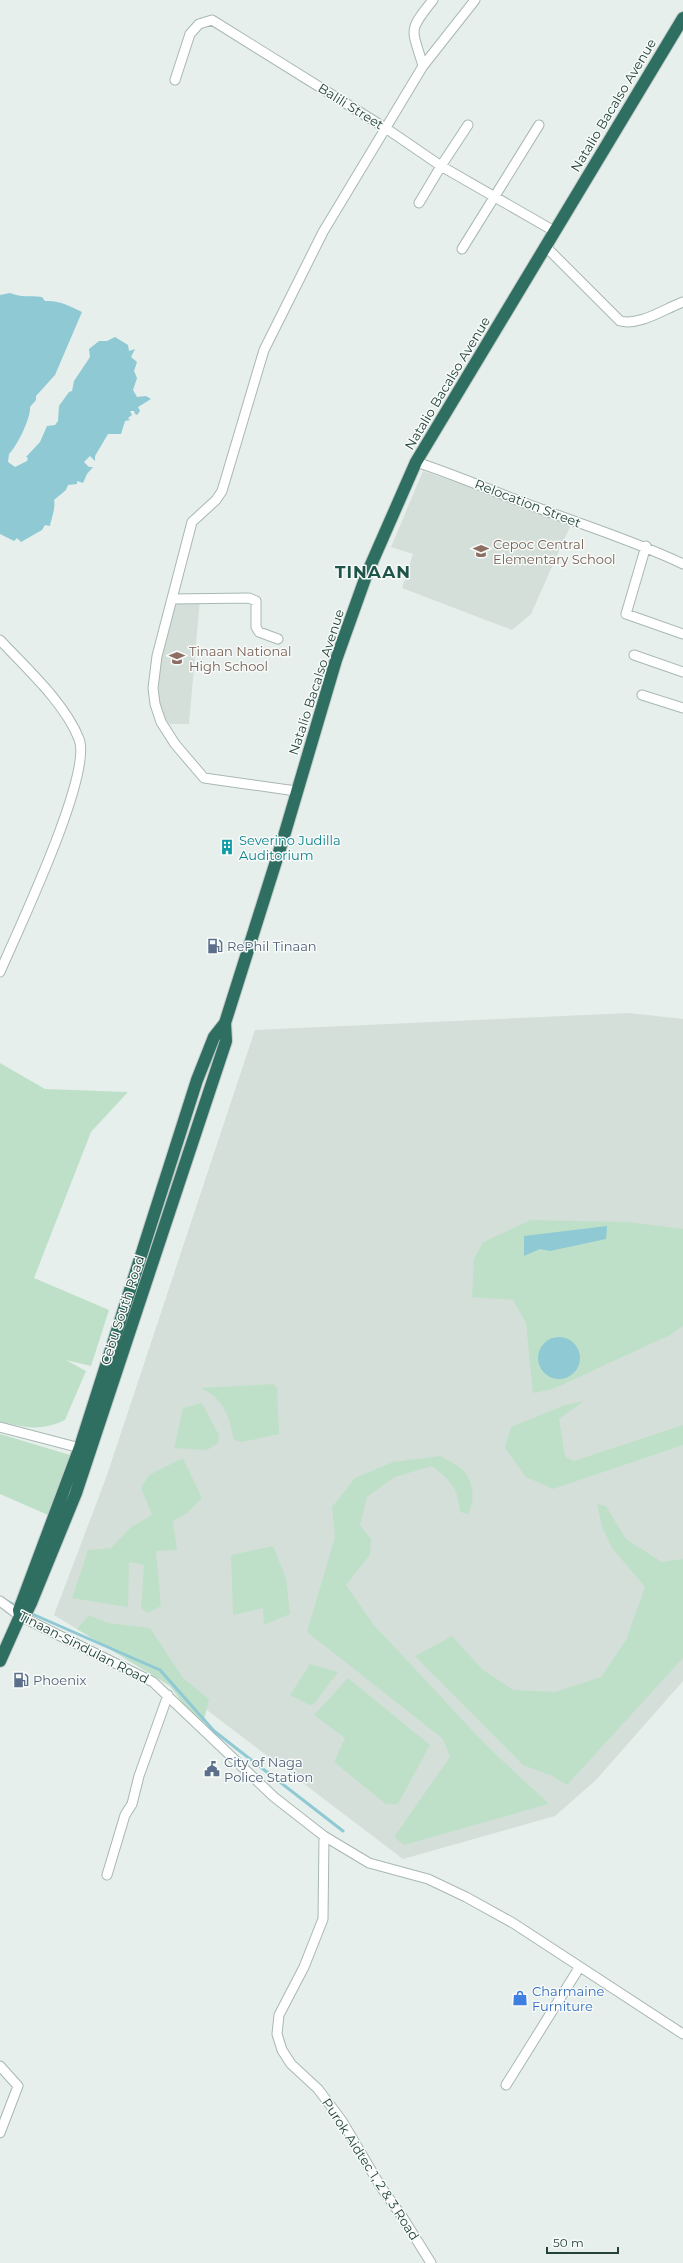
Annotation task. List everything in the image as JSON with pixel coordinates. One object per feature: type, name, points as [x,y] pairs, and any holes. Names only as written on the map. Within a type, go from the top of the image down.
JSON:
[{"type":"highway","name":"Natalio Bacalso Avenue","points":[[296,791],[336,660],[366,576],[416,462],[683,18]]},
{"type":"highway","name":"Cebu South Road","points":[[0,1661],[64,1524],[85,1449],[226,1042],[225,1023],[296,791]]},
{"type":"street","points":[[423,66],[412,30],[416,21],[433,0]]},
{"type":"street","points":[[296,791],[204,778],[174,744],[161,722],[155,704],[153,688],[157,656],[192,522],[216,500],[222,491],[264,350],[323,232],[387,129],[423,66],[475,0]]},
{"type":"street","name":"Balili Street","points":[[175,80],[190,34],[199,24],[212,20],[387,129],[440,166],[494,195],[554,231]]},
{"type":"street","points":[[419,203],[440,166],[468,125]]},
{"type":"street","points":[[462,249],[494,195],[539,125]]},
{"type":"street","points":[[546,247],[620,321],[627,323],[636,322],[683,302]]},
{"type":"street","name":"Relocation Street","points":[[416,462],[457,475],[540,509],[646,546],[683,564]]},
{"type":"street","points":[[646,546],[626,614],[683,634]]},
{"type":"street","points":[[173,599],[250,598],[256,601],[256,628],[258,632],[278,640]]},
{"type":"street","points":[[0,640],[54,698],[80,740],[81,764],[64,823],[0,972]]},
{"type":"street","points":[[634,655],[683,672]]},
{"type":"street","points":[[642,695],[683,708]]},
{"type":"street","points":[[0,1427],[85,1449]]},
{"type":"street","name":"Tinaan-Sindulan Road","points":[[0,1601],[24,1608],[153,1682],[168,1695],[213,1741],[274,1797],[324,1836],[370,1863],[428,1879],[466,1897],[513,1923],[683,2034]]},
{"type":"street","points":[[108,1875],[125,1815],[132,1804],[139,1776],[168,1695]]},
{"type":"street","name":"Purok Aidtec 1, 2 & 3 Road","points":[[324,1836],[323,1918],[304,1967],[279,2014],[277,2034],[282,2050],[291,2064],[318,2089],[342,2121],[381,2188],[403,2218],[430,2263]]},
{"type":"street","points":[[506,2085],[580,1968]]},
{"type":"street","points":[[0,2066],[18,2086],[0,2133]]},
{"type":"shaded area","name":"Cepoc Central Elementary School","points":[[423,471],[572,522],[531,614],[512,630],[402,588],[413,554],[391,547]]},
{"type":"shaded area","name":"Tinaan National High School","points":[[200,599],[189,724],[170,724],[164,718],[159,708],[158,668],[175,601]]},
{"type":"shaded area","points":[[629,1013],[683,1019],[683,1681],[596,1780],[555,1816],[403,1859],[195,1701],[54,1615],[106,1478],[255,1030]]},
{"type":"green space","points":[[0,1063],[45,1089],[128,1092],[91,1132],[34,1278],[109,1310],[91,1366],[66,1360],[86,1371],[65,1420],[56,1424],[40,1427],[26,1427],[0,1422]]},
{"type":"green space","points":[[531,1220],[628,1222],[683,1229],[683,1326],[670,1335],[553,1389],[533,1393],[526,1323],[513,1300],[472,1297],[474,1259],[483,1242]]},
{"type":"green space","points":[[273,1384],[277,1388],[279,1434],[242,1442],[234,1440],[230,1423],[220,1403],[209,1392],[201,1388]]},
{"type":"green space","points":[[584,1401],[559,1419],[565,1456],[574,1461],[683,1425],[683,1445],[553,1489],[526,1477],[505,1448],[511,1427],[565,1405]]},
{"type":"green space","points":[[202,1403],[219,1435],[218,1443],[207,1450],[174,1448],[183,1408]]},
{"type":"green space","points":[[0,1434],[70,1455],[48,1515],[0,1494]]},
{"type":"green space","points":[[440,1456],[464,1471],[470,1481],[472,1487],[472,1504],[468,1514],[460,1512],[455,1491],[449,1481],[432,1466],[395,1477],[367,1497],[360,1525],[371,1539],[370,1555],[346,1585],[373,1624],[486,1745],[549,1804],[404,1845],[394,1837],[450,1757],[443,1739],[307,1632],[335,1537],[332,1507],[355,1478],[393,1462]]},
{"type":"green space","points":[[183,1458],[202,1498],[187,1513],[173,1521],[177,1550],[156,1551],[161,1606],[148,1613],[141,1608],[144,1565],[129,1562],[128,1607],[72,1598],[88,1550],[111,1548],[130,1528],[152,1515],[141,1488],[149,1475]]},
{"type":"green space","points":[[597,1504],[606,1506],[626,1539],[662,1562],[683,1559],[683,1658],[567,1785],[552,1776],[523,1765],[415,1656],[452,1636],[482,1669],[513,1690],[555,1692],[601,1677],[626,1640],[645,1587],[612,1548],[602,1527]]},
{"type":"green space","points":[[273,1546],[286,1578],[290,1614],[264,1625],[263,1608],[233,1615],[231,1555]]},
{"type":"green space","points":[[89,1615],[108,1623],[150,1628],[183,1678],[209,1699],[203,1724],[184,1705],[170,1686],[77,1629]]},
{"type":"green space","points":[[310,1664],[338,1672],[314,1704],[309,1705],[290,1695]]},
{"type":"green space","points":[[348,1678],[430,1745],[398,1804],[386,1804],[334,1762],[345,1738],[314,1715]]},
{"type":"water","points":[[10,293],[22,296],[42,297],[45,301],[60,302],[82,312],[55,375],[36,396],[36,400],[30,407],[26,425],[16,445],[9,454],[8,462],[15,467],[27,461],[28,458],[26,457],[40,442],[47,426],[55,425],[58,421],[59,406],[69,392],[72,391],[74,381],[90,357],[89,349],[99,341],[107,341],[115,337],[128,345],[129,351],[135,349],[131,357],[137,362],[134,371],[137,378],[133,390],[137,397],[146,396],[151,399],[138,407],[140,411],[137,415],[134,411],[130,411],[132,415],[128,418],[130,420],[125,421],[121,434],[108,434],[95,456],[95,461],[90,456],[84,462],[89,467],[93,467],[87,474],[83,483],[77,481],[77,484],[68,485],[66,490],[54,500],[54,510],[50,526],[45,525],[42,530],[21,542],[17,538],[14,541],[0,534],[0,295]]},
{"type":"water","points":[[607,1226],[606,1239],[550,1251],[540,1249],[524,1256],[524,1236]]},
{"type":"water","points":[[559,1337],[574,1343],[580,1358],[574,1373],[559,1379],[544,1373],[538,1358],[544,1343]]},
{"type":"waterway","points":[[7,1601],[18,1607]]},
{"type":"waterway","points":[[30,1613],[160,1670],[214,1731],[343,1831]]},
{"type":"place","name":"Cepoc Central Elementary School","points":[[481,551]]},
{"type":"place","name":"Tinaan National High School","points":[[177,658]]},
{"type":"place","name":"Severino Judilla Auditorium","points":[[227,847]]},
{"type":"place","name":"RePhil Tinaan","points":[[215,946]]},
{"type":"place","name":"Phoenix","points":[[21,1680]]},
{"type":"place","name":"City of Naga Police Station","points":[[212,1769]]},
{"type":"place","name":"Charmaine Furniture","points":[[520,1998]]},
{"type":"district","name":"TINAAN","points":[[373,572]]}]
